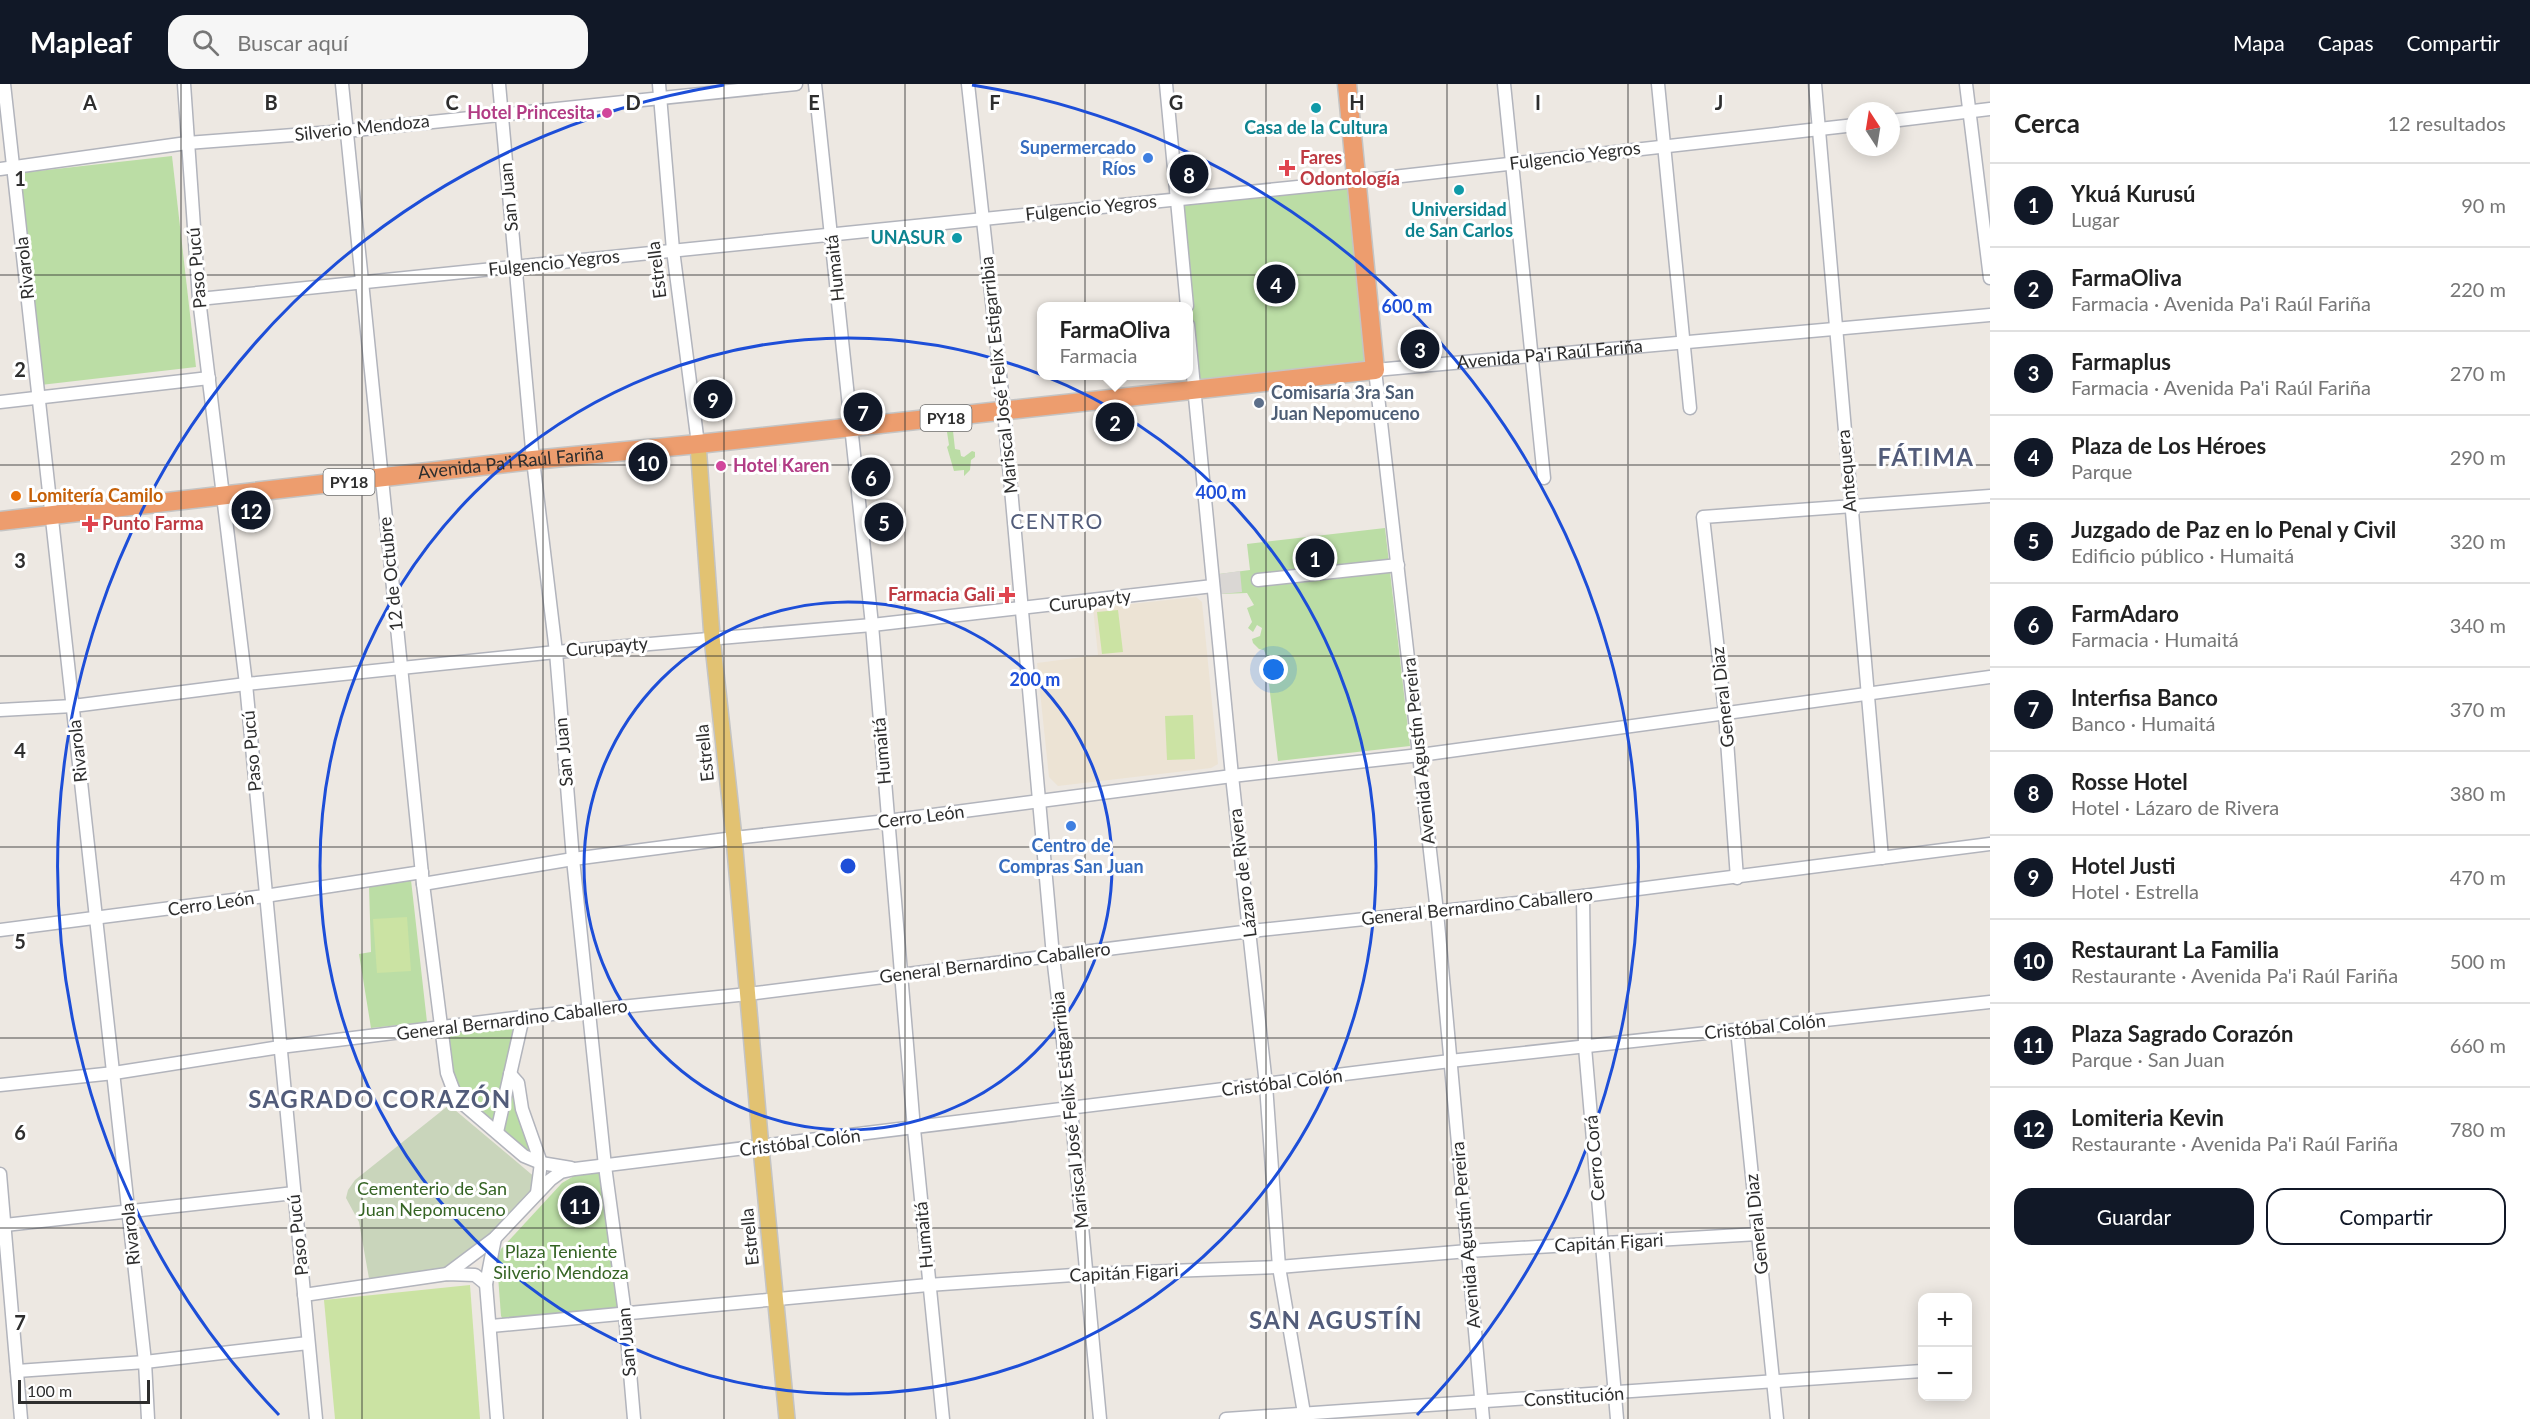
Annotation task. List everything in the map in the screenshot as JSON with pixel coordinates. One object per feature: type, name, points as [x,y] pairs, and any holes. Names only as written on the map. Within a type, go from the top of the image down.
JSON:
[{"type":"highway","name":"Avenida Agustín Pereira","points":[[1347,84],[1375,370]]},
{"type":"highway","name":"Avenida Pa'i Raúl Fariña","points":[[0,521],[533,460],[852,428],[1375,370]]},
{"type":"main road","name":"Estrella","points":[[698,444],[712,637],[734,838],[760,1148],[787,1419]]},
{"type":"street","name":"Rivarola","points":[[4,84],[114,1073],[145,1362],[148,1419]]},
{"type":"street","name":"Paso Pucú","points":[[184,84],[199,299],[246,684],[316,1419]]},
{"type":"street","name":"12 de Octubre","points":[[342,84],[422,878],[447,1073],[462,1103],[524,1156],[541,1163],[575,1169]]},
{"type":"street","name":"San Juan","points":[[500,84],[533,460],[556,652],[573,859],[605,1166],[625,1314],[634,1419]]},
{"type":"street","name":"Estrella","points":[[659,84],[673,250],[698,444]]},
{"type":"street","name":"Silverio Mendoza","points":[[0,169],[188,143],[346,131],[796,84]]},
{"type":"street","name":"Humaitá","points":[[815,84],[872,625],[914,1129],[943,1419]]},
{"type":"street","name":"Mariscal José Felix Estigarribia","points":[[968,84],[1004,411],[1053,956],[1071,1108],[1101,1419]]},
{"type":"street","points":[[1166,84],[1187,302]]},
{"type":"street","points":[[1504,84],[1544,478]]},
{"type":"street","points":[[1658,84],[1690,408]]},
{"type":"street","name":"Antequera","points":[[1815,84],[1882,858]]},
{"type":"street","points":[[1966,84],[1990,278]]},
{"type":"street","points":[[1900,120],[1990,109]]},
{"type":"street","name":"Fulgencio Yegros","points":[[199,299],[1357,181],[1846,126]]},
{"type":"street","name":"Avenida Pa'i Raúl Fariña","points":[[1375,370],[1990,315]]},
{"type":"street","name":"Avenida Agustín Pereira","points":[[1375,370],[1437,912],[1484,1419]]},
{"type":"street","points":[[0,402],[209,378]]},
{"type":"street","name":"Lázaro de Rivera","points":[[1193,378],[1232,776],[1251,931],[1266,1085],[1279,1267],[1304,1416]]},
{"type":"street","points":[[1851,507],[1990,496]]},
{"type":"street","name":"General Diaz","points":[[1737,878],[1725,713],[1702,517],[1851,507]]},
{"type":"street","points":[[1258,580],[1398,565]]},
{"type":"street","name":"Curupayty","points":[[0,710],[73,706],[246,684],[556,652],[872,625],[1213,586]]},
{"type":"street","name":"Cerro León","points":[[0,930],[96,920],[265,896],[887,821],[1232,776],[1420,755],[1990,677]]},
{"type":"street","name":"General Bernardino Caballero","points":[[0,1085],[114,1073],[280,1047],[523,1017],[748,994],[1251,931],[1737,878],[1990,844]]},
{"type":"street","name":"Cerro Corá","points":[[1583,896],[1585,1047],[1617,1419]]},
{"type":"street","name":"Cristóbal Colón","points":[[575,1169],[914,1129],[1450,1061],[1990,1002]]},
{"type":"street","points":[[497,1132],[523,1017]]},
{"type":"street","name":"General Diaz","points":[[1737,1030],[1777,1419]]},
{"type":"street","points":[[510,1074],[518,1083],[522,1109],[541,1163],[536,1194]]},
{"type":"street","points":[[447,1274],[495,1238],[550,1180],[561,1172],[575,1169]]},
{"type":"street","points":[[0,1174],[21,1419]]},
{"type":"street","points":[[5,1225],[294,1193]]},
{"type":"street","name":"Capitán Figari","points":[[491,1326],[928,1285],[1088,1274],[1279,1267],[1468,1251],[1758,1234]]},
{"type":"street","points":[[495,1238],[486,1284],[497,1419]]},
{"type":"street","points":[[304,1296],[447,1274],[475,1275],[486,1284]]},
{"type":"street","points":[[17,1371],[145,1362],[308,1343]]},
{"type":"street","name":"Constitución","points":[[1226,1419],[1304,1416],[1918,1371]]},
{"type":"shaded area","points":[[1240,571],[1242,592],[1221,594],[1219,574]]},
{"type":"shaded area","points":[[1196,597],[1202,602],[1218,764],[1211,768],[1058,786],[1049,777],[1037,663],[1098,655],[1093,608]]},
{"type":"green space","points":[[172,156],[196,367],[32,386],[11,174]]},
{"type":"green space","points":[[1355,183],[1374,368],[1195,388],[1193,302],[1188,302],[1179,200]]},
{"type":"green space","points":[[953,431],[955,449],[960,450],[961,456],[975,452],[970,470],[964,476],[964,470],[954,471],[947,447],[949,445],[947,432]]},
{"type":"green space","points":[[1385,528],[1410,746],[1278,761],[1267,667],[1263,664],[1266,655],[1264,650],[1259,649],[1253,643],[1252,639],[1260,636],[1262,628],[1257,625],[1253,632],[1248,628],[1252,622],[1247,608],[1254,605],[1247,593],[1221,594],[1219,574],[1250,570],[1247,544]]},
{"type":"green space","points":[[1118,610],[1123,652],[1102,654],[1097,612]]},
{"type":"green space","points":[[1193,715],[1195,759],[1167,760],[1165,716]]},
{"type":"green space","points":[[411,880],[427,1022],[371,1028],[359,954],[371,952],[369,886]]},
{"type":"green space","points":[[407,917],[411,971],[377,973],[373,919]]},
{"type":"green space","points":[[523,1017],[510,1074],[541,1163],[453,1089],[441,1028]]},
{"type":"green space","name":"Cementerio de San Juan Nepomuceno","points":[[449,1105],[537,1179],[538,1195],[445,1271],[370,1284],[359,1222],[346,1198],[348,1190],[355,1180]]},
{"type":"green space","name":"Plaza Teniente Silverio Mendoza","points":[[601,1171],[619,1309],[504,1321],[501,1316],[497,1262],[501,1249],[562,1183],[574,1176]]},
{"type":"green space","points":[[470,1285],[480,1419],[335,1419],[324,1300]]},
{"type":"place","name":"Casa de la Cultura","points":[[1316,108]]},
{"type":"place","name":"Hotel Princesita","points":[[607,113]]},
{"type":"place","name":"Supermercado Ríos","points":[[1148,158]]},
{"type":"place","name":"Fares Odontología","points":[[1287,168]]},
{"type":"place","name":"Rosse Hotel","points":[[1189,174]]},
{"type":"place","name":"Universidad de San Carlos","points":[[1459,190]]},
{"type":"place","name":"UNASUR","points":[[957,238]]},
{"type":"place","name":"Plaza de Los Héroes","points":[[1276,284]]},
{"type":"place","name":"Farmaplus","points":[[1420,349]]},
{"type":"place","name":"Hotel Justi","points":[[713,399]]},
{"type":"place","name":"Comisaría 3ra San Juan Nepomuceno","points":[[1259,403]]},
{"type":"place","name":"Interfisa Banco","points":[[863,412]]},
{"type":"place","name":"FarmaOliva","points":[[1115,422]]},
{"type":"place","name":"Restaurant La Familia","points":[[648,462]]},
{"type":"place","name":"Hotel Karen","points":[[721,466]]},
{"type":"place","name":"FarmAdaro","points":[[871,477]]},
{"type":"place","name":"Lomitería Camilo","points":[[16,496]]},
{"type":"place","name":"Lomiteria Kevin","points":[[251,510]]},
{"type":"place","name":"Juzgado de Paz en lo Penal y Civil","points":[[884,522]]},
{"type":"place","name":"Punto Farma","points":[[90,524]]},
{"type":"place","name":"Ykuá Kurusú","points":[[1315,558]]},
{"type":"place","name":"Farmacia Gali","points":[[1007,595]]},
{"type":"place","name":"Centro de Compras San Juan","points":[[1071,826]]},
{"type":"place","name":"Plaza Sagrado Corazón","points":[[580,1205]]},
{"type":"district","name":"FÁTIMA","points":[[1926,458]]},
{"type":"district","name":"CENTRO","points":[[1057,522]]},
{"type":"district","name":"SAGRADO CORAZÓN","points":[[380,1100]]},
{"type":"district","name":"SAN AGUSTÍN","points":[[1336,1321]]}]
